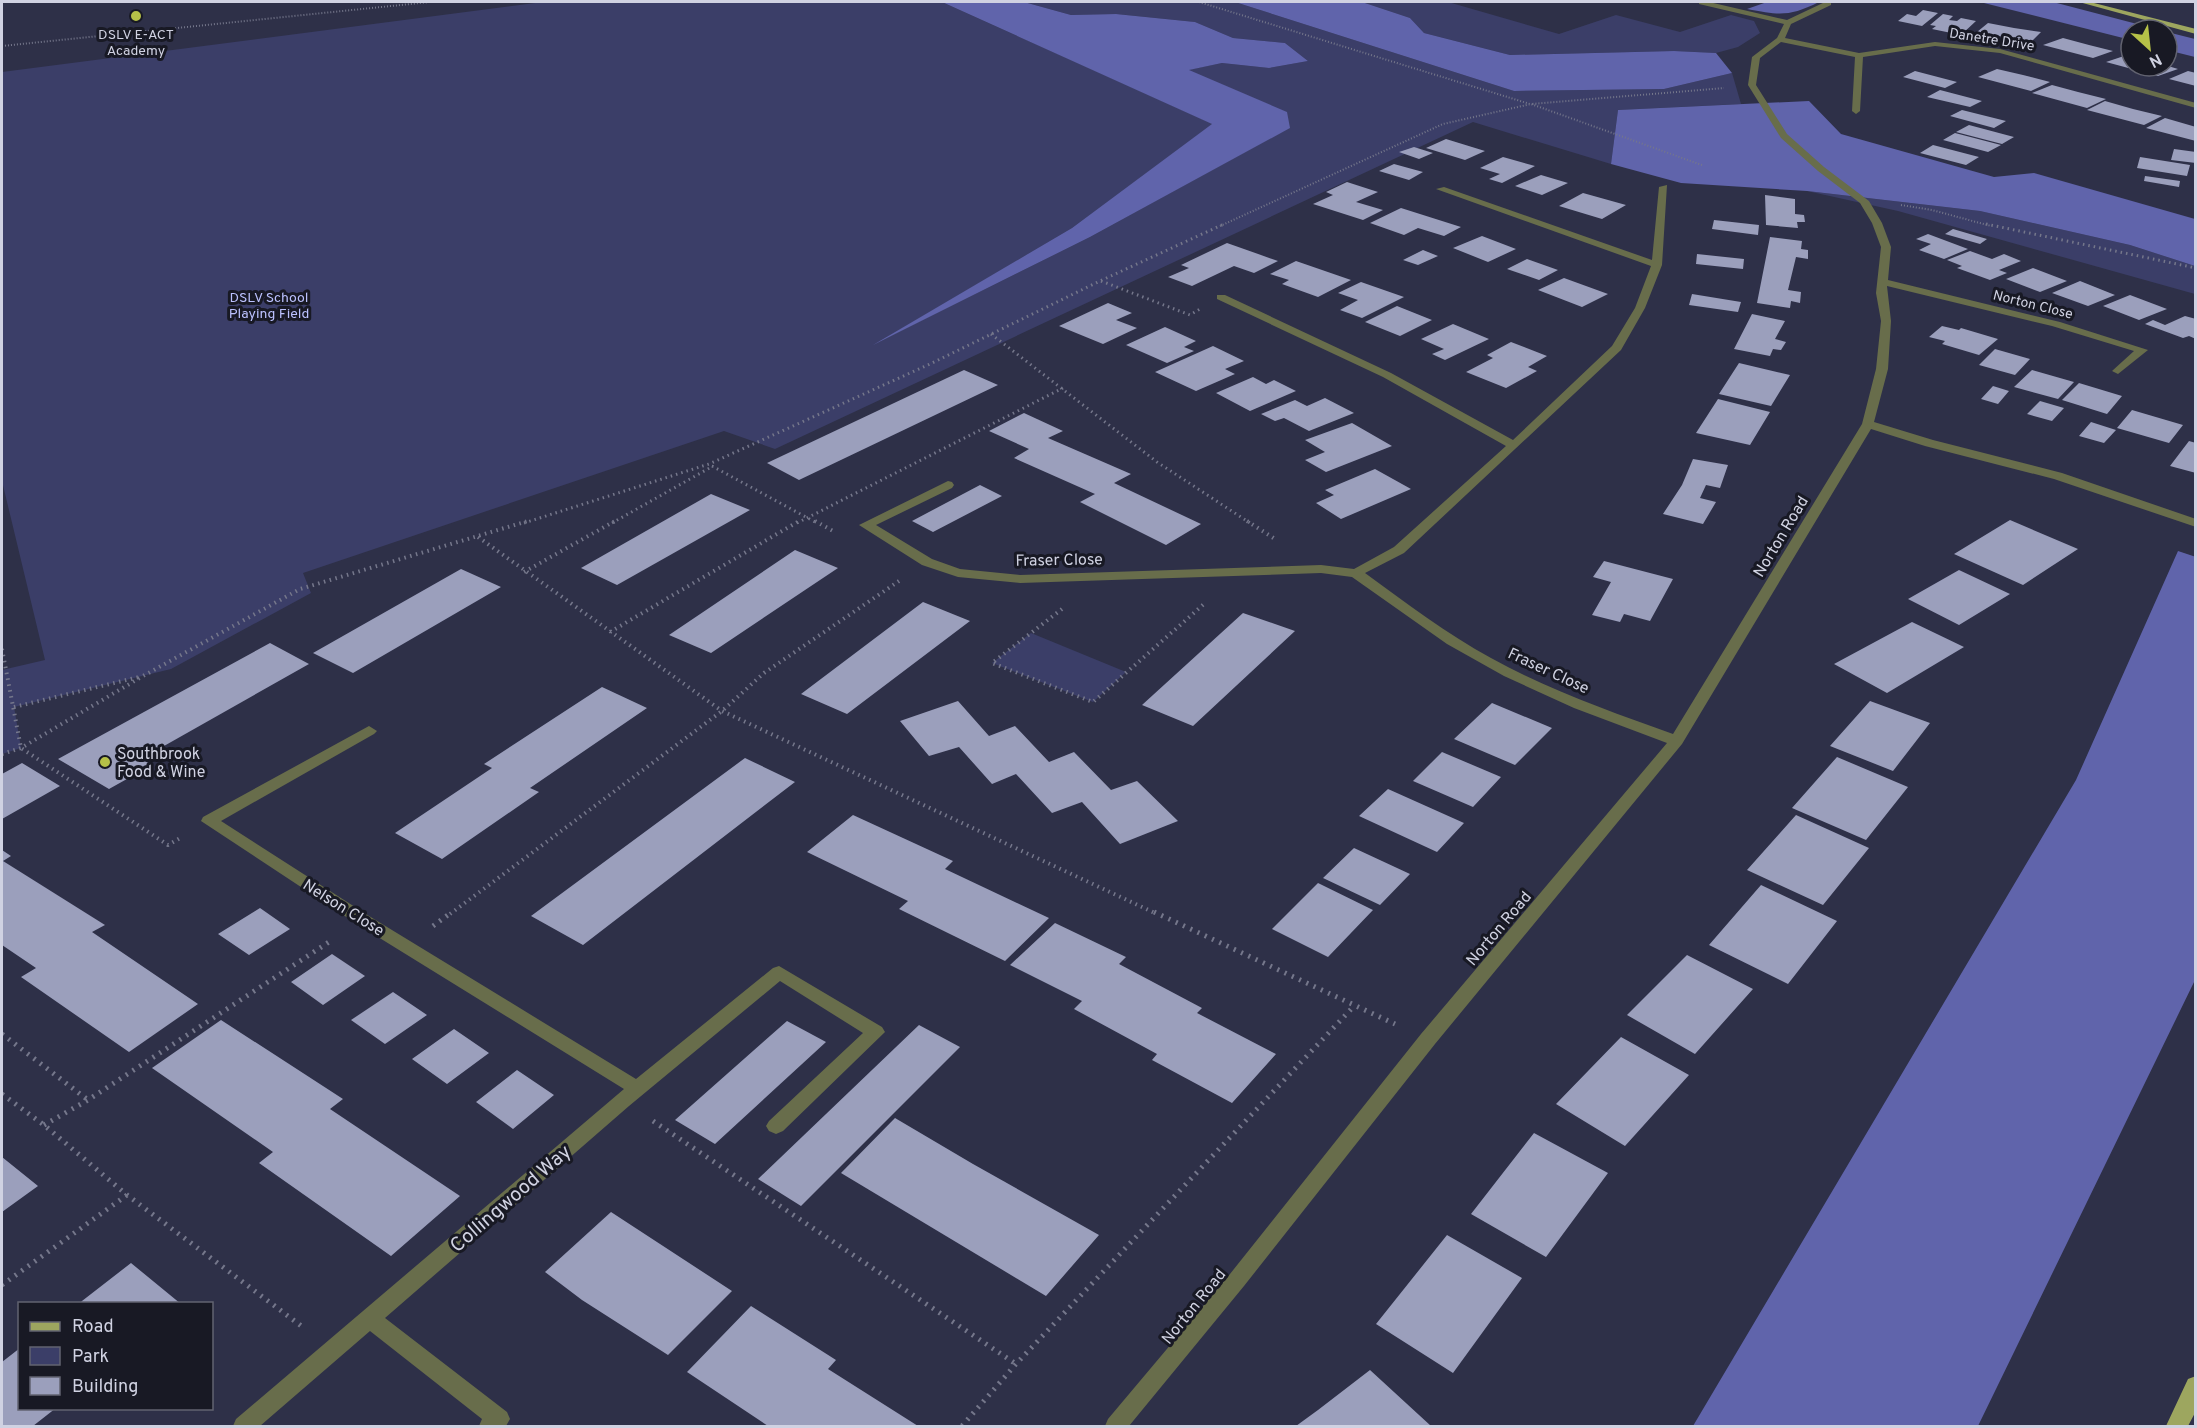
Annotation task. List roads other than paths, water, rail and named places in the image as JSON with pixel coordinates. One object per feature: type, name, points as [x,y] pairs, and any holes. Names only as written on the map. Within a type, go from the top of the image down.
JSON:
[{"type":"main road","points":[[2083,2],[2196,32]]},
{"type":"main road","points":[[2116,2],[2196,23]]},
{"type":"main road","points":[[2177,1426],[2196,1386]]},
{"type":"street","points":[[1702,2],[1788,23]]},
{"type":"street","points":[[1780,39],[1788,23],[1828,3]]},
{"type":"street","name":"Danetre Drive","points":[[1780,39],[1859,55],[1935,44],[2000,51],[2196,106]]},
{"type":"street","name":"Norton Road","points":[[1116,1426],[1237,1280],[1428,1040],[1677,741],[1869,424],[1882,369],[1886,321],[1881,293],[1884,282],[1886,246],[1877,223],[1863,201],[1784,136],[1752,85],[1755,57],[1780,39]]},
{"type":"street","points":[[1856,111],[1859,55]]},
{"type":"street","points":[[1356,573],[1399,550],[1515,445],[1617,348],[1640,308],[1657,265],[1664,187]]},
{"type":"street","points":[[1441,189],[1657,265]]},
{"type":"street","name":"Norton Close","points":[[1884,282],[2056,324],[2142,350],[2118,370]]},
{"type":"street","points":[[1221,297],[1315,339],[1515,445]]},
{"type":"street","points":[[1869,424],[1929,443],[2058,476],[2196,523]]},
{"type":"street","name":"Fraser Close","points":[[948,485],[866,525],[927,562],[958,573],[1020,579],[1321,569],[1356,573],[1417,617],[1486,660],[1576,703],[1677,741]]},
{"type":"street","name":"Nelson Close","points":[[369,731],[209,821],[407,946],[629,1094]]},
{"type":"street","name":"Collingwood Way","points":[[244,1426],[334,1351],[629,1094],[779,972],[876,1032],[776,1126]]},
{"type":"street","points":[[370,1319],[499,1419],[490,1426]]},
{"type":"place","name":"DSLV E-ACT Academy","points":[[136,16]]},
{"type":"place","name":"Southbrook Food & Wine","points":[[105,762]]},
{"type":"park label","name":"DSLV School Playing Field","points":[[269,306]]}]
